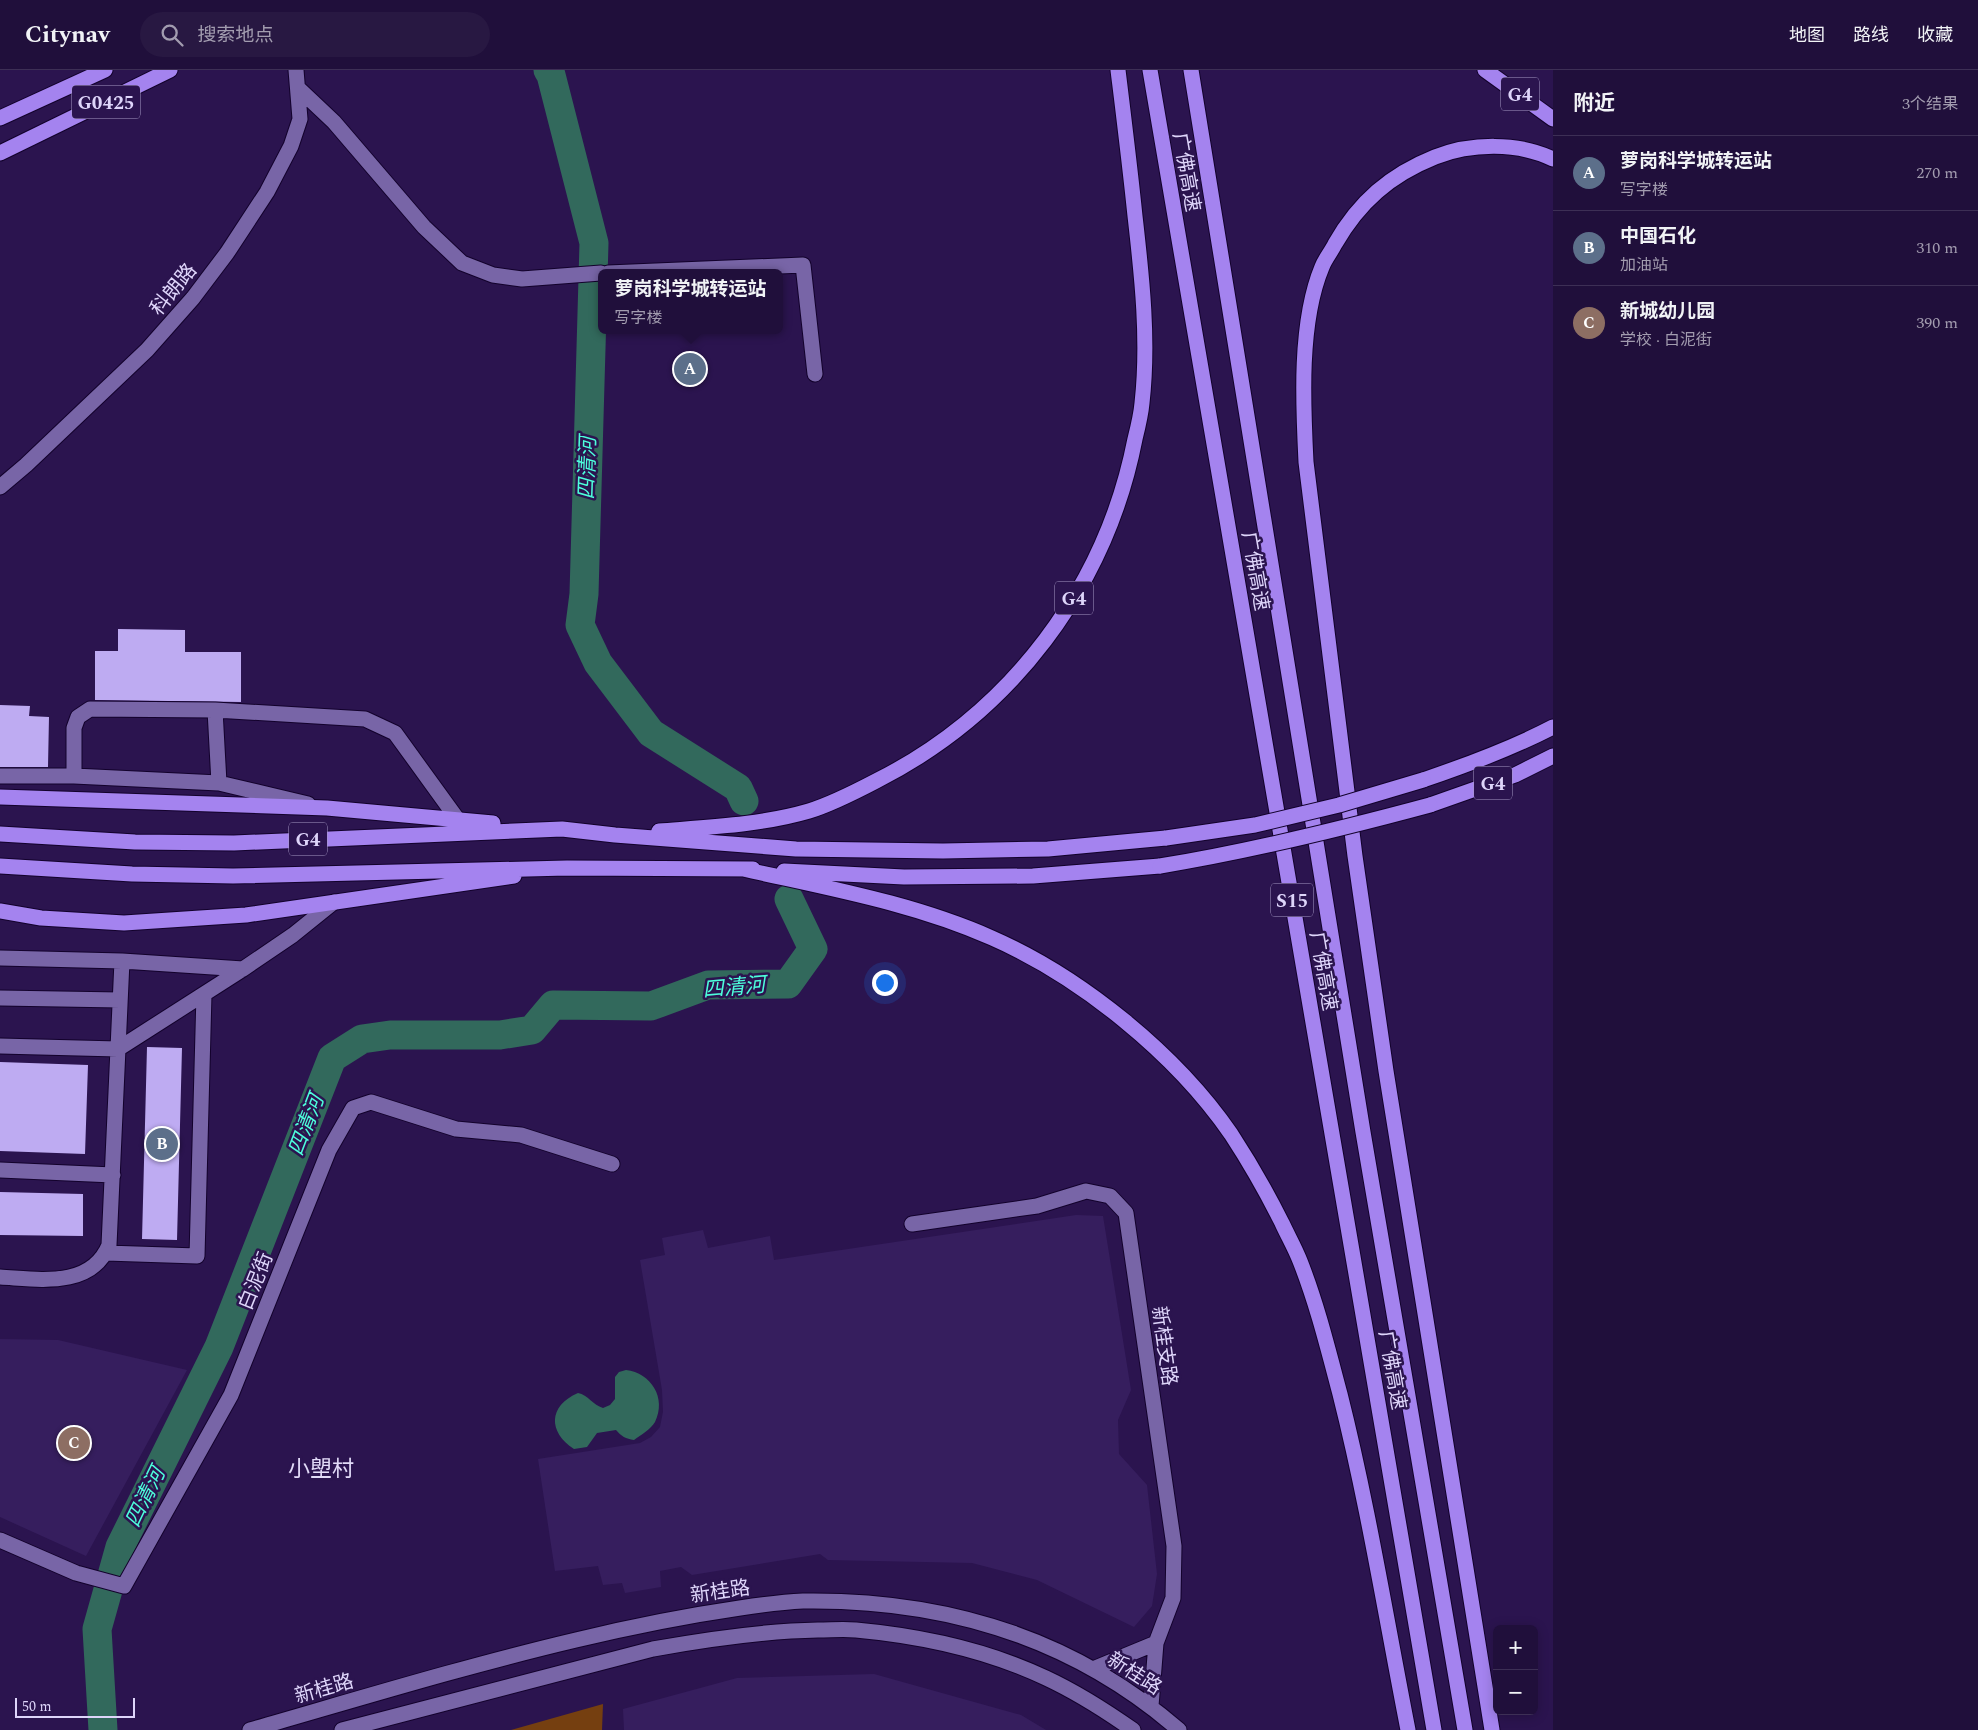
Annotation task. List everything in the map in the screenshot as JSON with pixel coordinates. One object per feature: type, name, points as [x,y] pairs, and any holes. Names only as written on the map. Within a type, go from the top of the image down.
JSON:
[{"type":"highway","name":"G0425","points":[[0,118],[105,70]]},
{"type":"highway","name":"G0425","points":[[0,153],[170,70]]},
{"type":"highway","name":"G4","points":[[0,834],[136,842],[234,843],[562,829],[616,835],[765,821],[812,810],[854,793],[932,749],[972,717],[1009,683],[1034,655],[1066,613],[1091,568],[1115,515],[1130,465],[1142,404],[1146,340],[1141,275],[1118,70]]},
{"type":"highway","name":"广佛高速","points":[[1150,70],[1434,1730]]},
{"type":"highway","name":"广佛高速","points":[[1191,70],[1361,1123],[1465,1730]]},
{"type":"highway","name":"G4","points":[[1485,70],[1553,119]]},
{"type":"highway","points":[[0,158],[42,134]]},
{"type":"highway","points":[[1492,1730],[1384,1062],[1355,856],[1306,462],[1303,405],[1311,304],[1322,267],[1355,213],[1377,191],[1399,174],[1450,151],[1482,147],[1512,148],[1544,155],[1553,159]]},
{"type":"highway","points":[[616,835],[796,849],[944,852],[1048,849],[1166,838],[1255,825],[1339,805],[1490,757],[1553,727]]},
{"type":"highway","name":"G4","points":[[0,866],[132,874],[233,876],[567,868],[743,869],[904,877],[1033,876],[1160,866],[1237,853],[1341,830],[1430,805],[1515,776],[1553,756]]},
{"type":"highway","points":[[0,797],[327,808],[562,829]]},
{"type":"highway","points":[[0,911],[41,918],[124,923],[246,915],[567,868]]},
{"type":"highway","points":[[743,869],[868,897],[932,914],[994,939],[1055,970],[1104,1004],[1148,1042],[1192,1085],[1231,1134],[1266,1191],[1300,1261],[1326,1341],[1357,1461],[1408,1730]]},
{"type":"street","name":"科朗路","points":[[0,487],[26,465],[147,350],[192,298],[227,252],[267,192],[291,146],[300,119],[296,70]]},
{"type":"street","points":[[298,88],[334,122],[424,227],[462,263],[493,275],[522,279],[598,273]]},
{"type":"street","points":[[685,269],[803,265],[815,374]]},
{"type":"street","points":[[74,776],[74,728],[78,717],[90,709],[215,710],[365,720],[395,733],[458,820]]},
{"type":"street","points":[[215,710],[220,783]]},
{"type":"street","points":[[0,776],[74,776],[220,783],[327,808]]},
{"type":"street","points":[[0,1046],[118,1049],[293,935],[334,902]]},
{"type":"street","points":[[0,958],[122,962],[243,969]]},
{"type":"street","points":[[0,1277],[54,1279],[81,1275],[96,1266],[106,1253],[111,1232],[122,962]]},
{"type":"street","points":[[106,1253],[197,1256],[204,994]]},
{"type":"street","points":[[0,998],[120,1000]]},
{"type":"street","name":"白泥街","points":[[0,1540],[76,1573],[124,1586],[231,1396],[330,1150],[353,1108],[371,1102],[456,1129],[521,1135],[612,1164]]},
{"type":"street","points":[[0,1170],[113,1175]]},
{"type":"street","name":"新桂支路","points":[[912,1224],[1037,1206],[1086,1191],[1110,1196],[1126,1213],[1174,1546],[1173,1598],[1156,1643],[1150,1706]]},
{"type":"street","name":"新桂路","points":[[250,1730],[523,1652],[694,1614],[801,1601],[869,1602],[930,1610],[978,1621],[1015,1633],[1059,1651],[1093,1670],[1150,1706],[1179,1730]]},
{"type":"street","points":[[342,1730],[653,1649],[764,1632],[845,1630],[916,1639],[964,1648],[1006,1661],[1046,1678],[1076,1694],[1133,1730]]},
{"type":"street","points":[[1093,1670],[1156,1643]]},
{"type":"shaded area","points":[[1076,1215],[1103,1216],[1131,1390],[1118,1420],[1119,1454],[1147,1485],[1157,1574],[1152,1606],[1134,1627],[1037,1580],[972,1563],[828,1560],[820,1554],[692,1575],[681,1567],[660,1571],[661,1587],[625,1593],[622,1583],[603,1585],[598,1566],[555,1571],[538,1459],[640,1443],[651,1437],[660,1427],[663,1412],[662,1390],[640,1260],[665,1255],[662,1238],[703,1230],[708,1248],[770,1236],[774,1260]]},
{"type":"shaded area","points":[[0,1339],[58,1340],[187,1370],[86,1556],[0,1517]]},
{"type":"shaded area","points":[[626,1370],[643,1376],[654,1388],[659,1404],[655,1422],[634,1440],[624,1437],[616,1430],[597,1433],[587,1447],[574,1449],[559,1435],[556,1427],[555,1420],[561,1405],[568,1398],[578,1393],[603,1408],[610,1405],[615,1399],[615,1377],[619,1372]]},
{"type":"shaded area","points":[[874,1674],[1021,1715],[1046,1730],[624,1730],[623,1709],[737,1678]]},
{"type":"shaded area","points":[[603,1704],[602,1730],[511,1730]]},
{"type":"building","points":[[118,629],[185,630],[185,652],[241,652],[241,702],[95,700],[95,651],[118,651]]},
{"type":"building","points":[[0,705],[30,706],[29,716],[49,717],[48,767],[0,767]]},
{"type":"building","points":[[147,1047],[182,1048],[177,1240],[142,1239]]},
{"type":"building","points":[[0,1062],[88,1065],[85,1154],[0,1151]]},
{"type":"building","points":[[0,1192],[83,1194],[83,1236],[0,1235]]},
{"type":"waterway","name":"四清河","points":[[548,70],[551,75],[594,243],[584,594],[580,625],[598,663],[651,733],[738,788],[744,801]]},
{"type":"waterway","name":"四清河","points":[[103,1730],[97,1629],[120,1547],[219,1347],[332,1058],[362,1039],[390,1035],[500,1035],[532,1030],[553,1005],[651,1006],[708,985],[788,984],[813,949],[789,899]]},
{"type":"place","name":"萝岗科学城转运站","points":[[690,369]]},
{"type":"place","name":"中国石化","points":[[162,1144]]},
{"type":"place","name":"新城幼儿园","points":[[74,1443]]},
{"type":"district","name":"小塱村","points":[[321,1468]]}]
